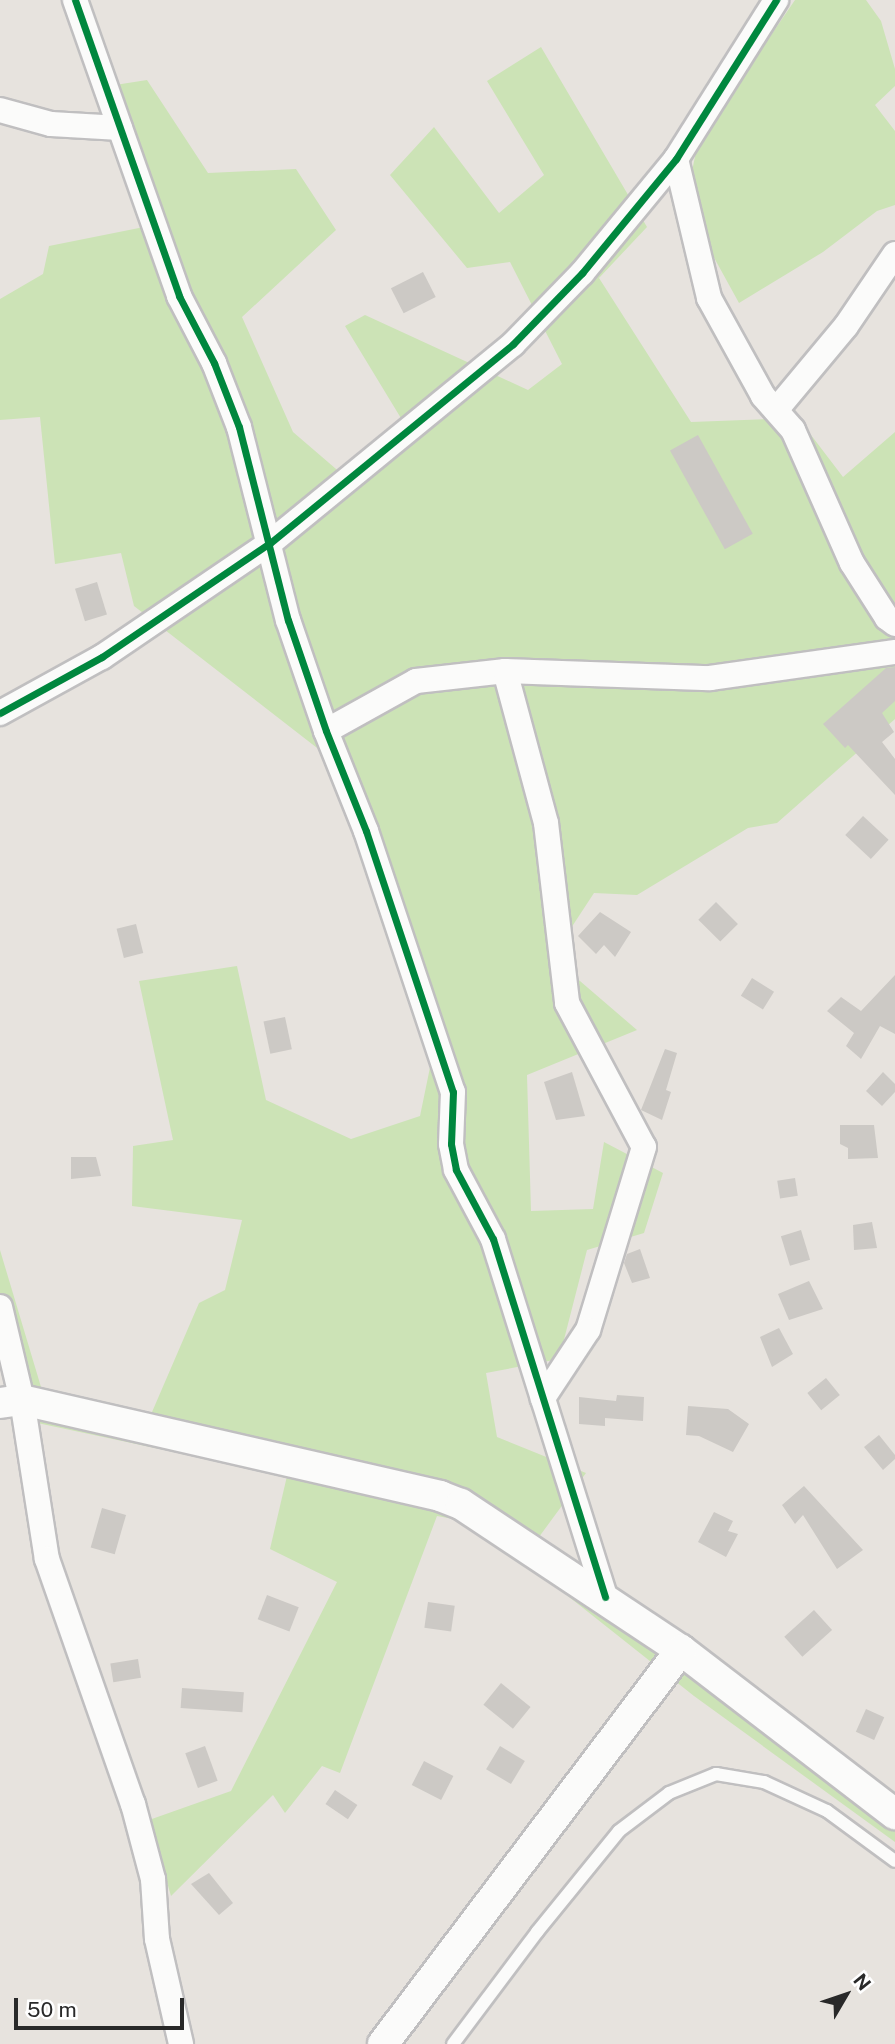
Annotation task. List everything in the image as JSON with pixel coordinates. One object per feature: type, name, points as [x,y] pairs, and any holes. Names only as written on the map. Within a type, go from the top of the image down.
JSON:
[{"type":"street","points":[[75,0],[179,296],[214,363],[239,427],[288,620],[326,731],[366,831],[453,1092],[450,1144],[456,1170],[493,1239],[605,1597]]},
{"type":"street","points":[[3,706],[102,657],[270,542],[513,344],[582,273],[676,159],[776,0]]},
{"type":"street","points":[[0,110],[51,124],[120,128]]},
{"type":"street","points":[[676,159],[709,298],[764,396],[793,430],[852,563],[887,618],[895,624]]},
{"type":"street","points":[[776,410],[846,326],[895,254]]},
{"type":"street","points":[[326,731],[416,681],[505,671],[710,678],[895,652]]},
{"type":"street","points":[[505,671],[546,823],[567,1003],[575,1022],[640,1134],[644,1147],[588,1330],[543,1398]]},
{"type":"street","points":[[0,1307],[11,1401],[47,1559],[133,1804],[153,1880],[157,1940],[181,2044]]},
{"type":"street","points":[[11,1401],[440,1496],[461,1504],[605,1597],[681,1650],[895,1814]]},
{"type":"street","points":[[383,2044],[681,1650]]},
{"type":"lane","points":[[453,2044],[537,1932],[619,1831],[669,1793],[716,1774],[764,1782],[827,1811],[895,1861]]},
{"type":"green space","points":[[795,0],[866,0],[881,21],[895,69],[895,86],[875,105],[895,131],[895,205],[877,211],[823,252],[739,303],[706,243],[691,176],[698,142]]},
{"type":"green space","points":[[541,47],[647,227],[599,278],[691,422],[798,418],[843,477],[895,432],[895,719],[777,823],[748,828],[637,895],[594,893],[552,957],[637,1030],[527,1075],[531,1211],[593,1209],[604,1142],[663,1173],[644,1233],[587,1250],[559,1359],[486,1373],[497,1437],[586,1473],[536,1541],[895,1806],[895,1842],[694,1696],[476,1523],[437,1516],[340,1773],[322,1766],[285,1813],[273,1795],[171,1896],[149,1820],[231,1791],[337,1582],[270,1549],[287,1476],[14,1418],[0,1359],[0,1250],[41,1387],[96,1412],[149,1419],[199,1303],[225,1290],[242,1220],[132,1206],[133,1146],[173,1140],[139,981],[237,966],[266,1100],[351,1139],[420,1116],[440,1019],[330,758],[134,606],[121,553],[55,564],[40,417],[0,420],[0,299],[43,274],[49,246],[164,223],[115,85],[147,80],[208,173],[296,169],[336,230],[242,317],[293,432],[357,487],[413,438],[345,326],[365,315],[528,390],[562,364],[510,262],[467,268],[390,175],[434,127],[499,213],[544,175],[487,81]]},
{"type":"building","points":[[423,272],[436,297],[404,313],[391,288]]},
{"type":"building","points":[[698,435],[753,534],[725,549],[670,451]]},
{"type":"building","points":[[97,582],[107,615],[85,621],[75,589]]},
{"type":"building","points":[[895,667],[895,701],[882,713],[894,732],[882,742],[895,759],[895,795],[848,745],[845,748],[823,724],[886,668]]},
{"type":"building","points":[[863,816],[889,840],[871,859],[845,835]]},
{"type":"building","points":[[716,902],[738,924],[720,942],[698,920]]},
{"type":"building","points":[[600,912],[631,932],[615,957],[604,945],[596,954],[578,936]]},
{"type":"building","points":[[136,924],[143,953],[124,958],[117,929]]},
{"type":"building","points":[[895,975],[895,1034],[880,1026],[861,1059],[846,1046],[854,1033],[827,1011],[841,997],[861,1011]]},
{"type":"building","points":[[752,978],[774,992],[763,1010],[741,996]]},
{"type":"building","points":[[285,1017],[292,1049],[270,1054],[263,1022]]},
{"type":"building","points":[[665,1049],[677,1053],[666,1090],[671,1092],[662,1120],[641,1110]]},
{"type":"building","points":[[572,1072],[585,1116],[556,1120],[544,1082]]},
{"type":"building","points":[[883,1072],[895,1084],[895,1092],[882,1106],[866,1091]]},
{"type":"building","points":[[840,1125],[874,1125],[878,1158],[848,1159],[848,1148],[840,1144]]},
{"type":"building","points":[[71,1157],[96,1157],[101,1176],[71,1179]]},
{"type":"building","points":[[795,1178],[798,1196],[780,1199],[777,1181]]},
{"type":"building","points":[[872,1222],[877,1248],[854,1250],[853,1225]]},
{"type":"building","points":[[801,1230],[810,1260],[790,1266],[781,1236]]},
{"type":"building","points":[[640,1249],[650,1278],[632,1283],[624,1263],[627,1254]]},
{"type":"building","points":[[809,1281],[823,1309],[789,1320],[778,1294]]},
{"type":"building","points":[[779,1328],[793,1354],[772,1367],[760,1337]]},
{"type":"building","points":[[826,1378],[840,1395],[821,1410],[807,1393]]},
{"type":"building","points":[[617,1395],[644,1397],[643,1421],[605,1418],[605,1426],[579,1424],[579,1397],[616,1401]]},
{"type":"building","points":[[688,1406],[728,1409],[749,1424],[733,1452],[699,1436],[686,1435]]},
{"type":"building","points":[[879,1435],[895,1455],[895,1459],[883,1470],[864,1447]]},
{"type":"building","points":[[804,1486],[863,1550],[837,1569],[803,1515],[795,1524],[782,1505]]},
{"type":"building","points":[[102,1508],[126,1515],[115,1554],[91,1547]]},
{"type":"building","points":[[714,1512],[733,1521],[728,1531],[738,1534],[726,1557],[698,1542]]},
{"type":"building","points":[[267,1595],[299,1607],[289,1631],[258,1619]]},
{"type":"building","points":[[428,1602],[455,1606],[451,1632],[424,1628]]},
{"type":"building","points":[[814,1610],[832,1630],[802,1657],[784,1637]]},
{"type":"building","points":[[138,1659],[141,1678],[113,1682],[110,1663]]},
{"type":"building","points":[[501,1683],[531,1707],[513,1729],[483,1705]]},
{"type":"building","points":[[182,1688],[244,1692],[242,1712],[181,1708]]},
{"type":"building","points":[[866,1709],[884,1717],[874,1740],[856,1732]]},
{"type":"building","points":[[205,1746],[218,1781],[198,1788],[185,1753]]},
{"type":"building","points":[[500,1746],[525,1761],[511,1784],[486,1769]]},
{"type":"building","points":[[424,1761],[453,1776],[441,1800],[412,1785]]},
{"type":"building","points":[[335,1790],[357,1805],[348,1819],[325,1804]]},
{"type":"building","points":[[209,1873],[233,1903],[219,1915],[191,1884]]},
{"type":"cycle path","points":[[75,0],[179,296],[214,363],[239,427],[288,620],[326,731],[366,831],[453,1092],[451,1144],[456,1170],[493,1239],[605,1597]]},
{"type":"cycle path","points":[[0,713],[102,657],[270,543],[513,344],[582,273],[676,159],[776,0]]}]
